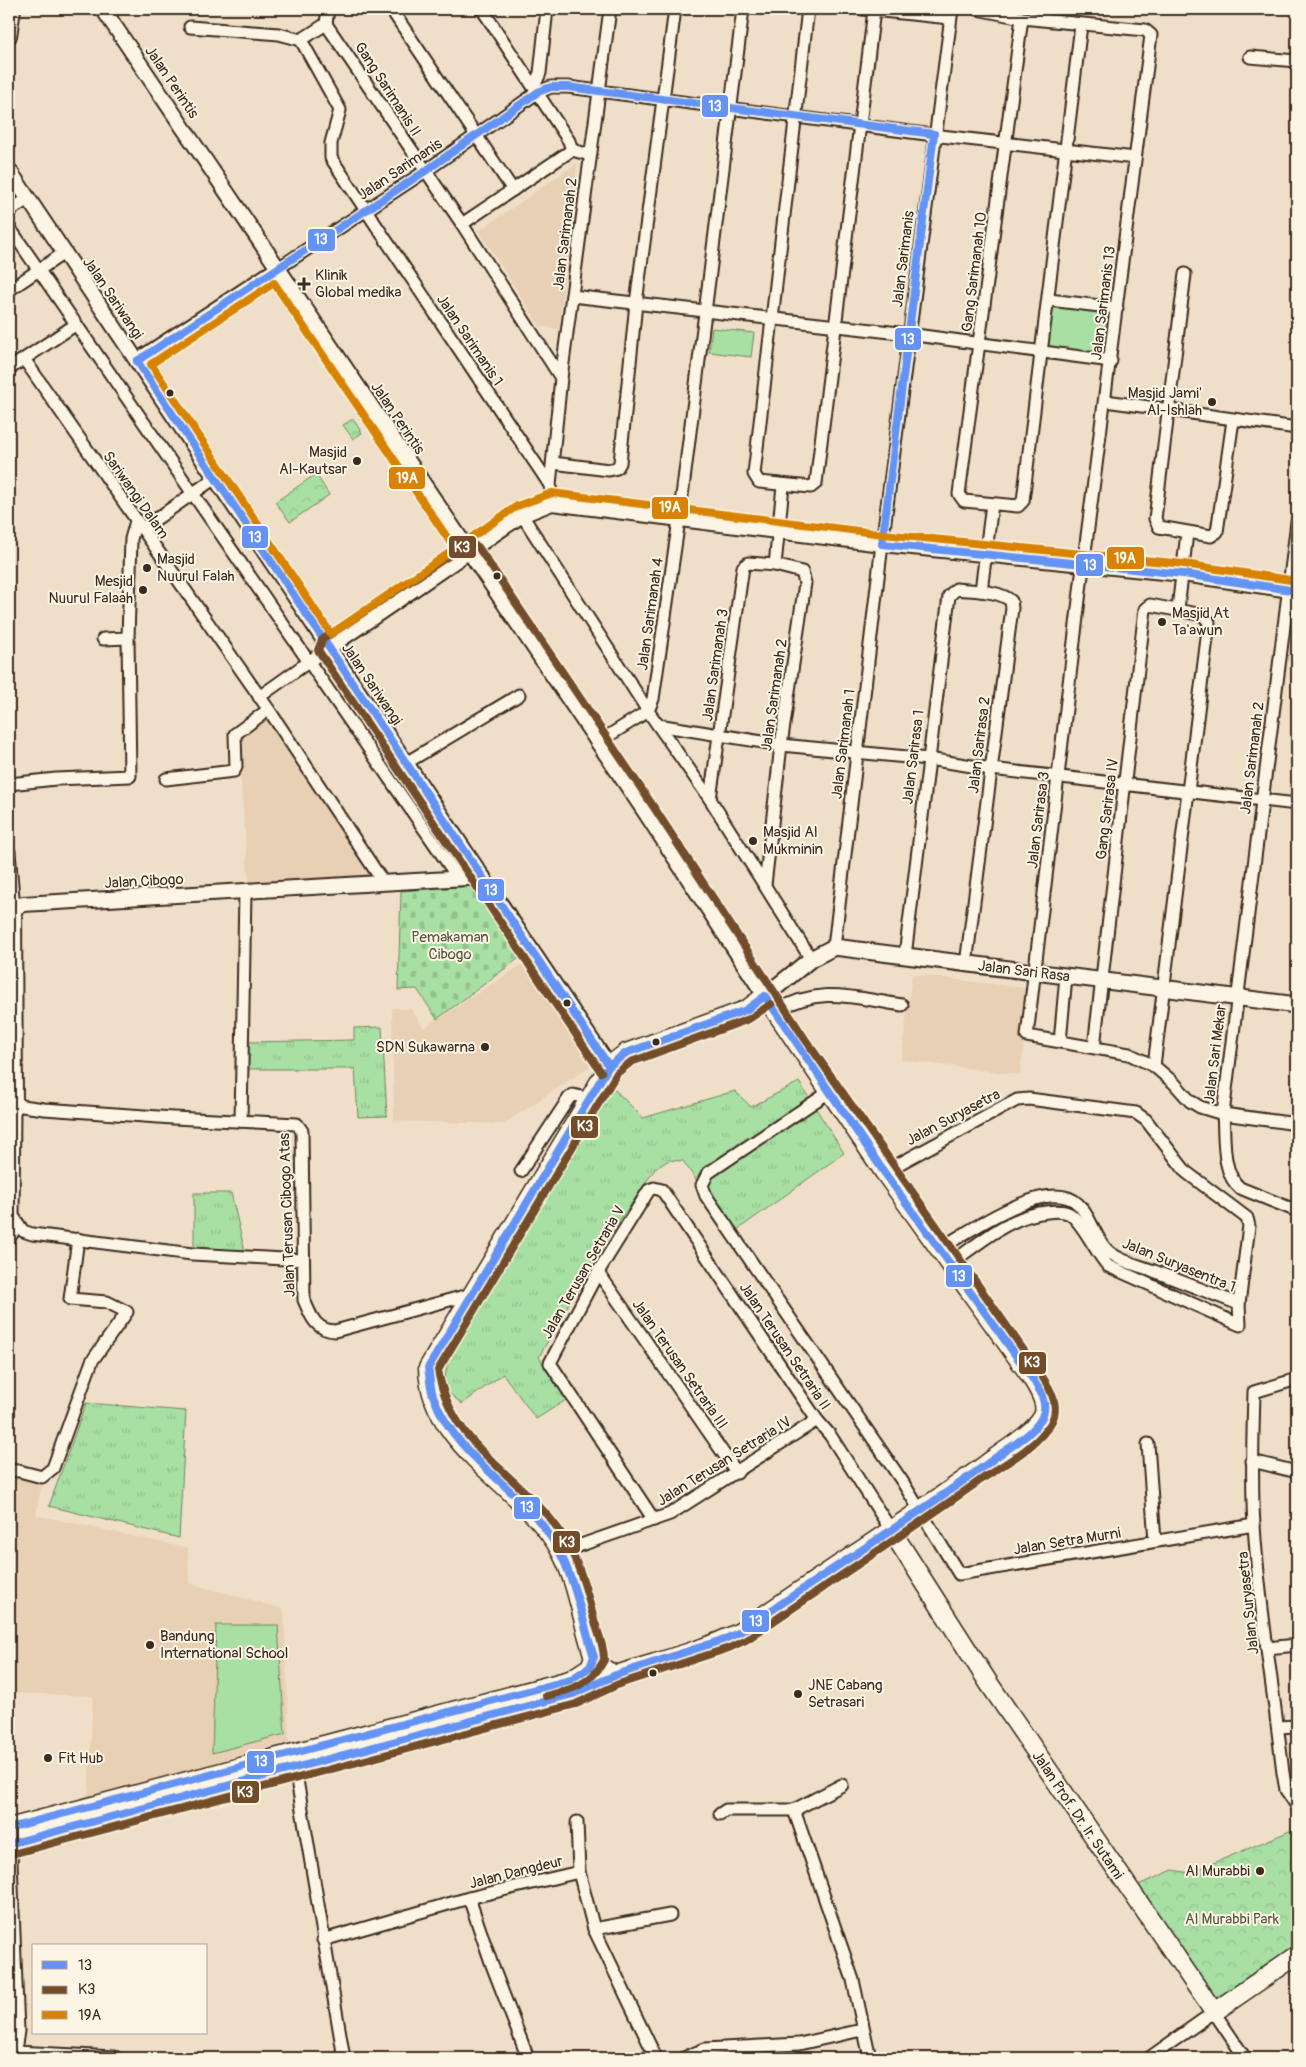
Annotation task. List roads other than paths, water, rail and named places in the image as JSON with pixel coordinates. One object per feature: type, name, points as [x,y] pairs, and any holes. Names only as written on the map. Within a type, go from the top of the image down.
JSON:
[{"type":"main road","points":[[615,1676],[597,1664],[561,1552],[546,1529],[529,1509],[449,1430],[428,1384],[428,1368],[591,1099],[609,1066],[626,1054],[746,1010],[811,959],[834,947]]},
{"type":"main road","name":"Jalan Sari Rasa","points":[[834,947],[1297,1005]]},
{"type":"main road","points":[[10,1838],[295,1768],[574,1694],[615,1676],[692,1653],[740,1632],[921,1510],[1020,1439],[1038,1423],[1044,1415],[1044,1404],[1038,1389],[951,1263],[884,1172],[765,996]]},
{"type":"main road","name":"Jalan Prof. Dr. Ir. Sutami","points":[[891,1530],[996,1693],[1214,2012]]},
{"type":"main road","points":[[10,1838],[570,1680],[590,1667],[594,1657]]},
{"type":"main road","points":[[1214,2012],[1297,1955]]},
{"type":"street","points":[[9,36],[13,9]]},
{"type":"street","name":"Jalan Perintis","points":[[103,9],[470,553],[765,996]]},
{"type":"street","points":[[190,27],[279,34],[301,40],[326,24],[328,9]]},
{"type":"street","points":[[391,9],[513,190]]},
{"type":"street","points":[[482,9],[536,89],[569,141],[572,150]]},
{"type":"street","points":[[536,89],[540,73],[547,9]]},
{"type":"street","name":"Jalan Sarimanah 2","points":[[552,503],[550,485],[560,378],[610,9]]},
{"type":"street","points":[[553,463],[609,470],[617,468],[620,463],[636,303],[675,9]]},
{"type":"street","points":[[729,108],[743,9]]},
{"type":"street","points":[[808,9],[770,318],[754,474],[759,482],[783,486],[811,487],[816,484],[835,326],[858,124],[868,9],[951,13]]},
{"type":"street","points":[[977,9],[1022,18],[1082,25],[1041,353]]},
{"type":"street","name":"Jalan Sarimanis","points":[[882,544],[951,13]]},
{"type":"street","name":"Gang Sarimanah 10","points":[[1022,18],[959,494],[964,501],[1018,506],[1022,503],[1041,353]]},
{"type":"street","name":"Gang Sarimanis II","points":[[326,24],[424,172],[462,224],[560,378]]},
{"type":"street","name":"Jalan Sarimanis 13","points":[[1082,25],[1145,30],[1151,34],[1111,362],[1084,563]]},
{"type":"street","name":"Jalan Sarimanis 1","points":[[301,40],[340,110],[331,143],[331,158],[550,485]]},
{"type":"street","points":[[1250,57],[1297,61]]},
{"type":"street","points":[[536,89],[552,87],[599,91],[1135,158]]},
{"type":"street","name":"Jalan Sarimanis","points":[[277,269],[476,136],[536,89]]},
{"type":"street","name":"Jalan Sarimanah 4","points":[[648,711],[653,699],[679,520],[729,108]]},
{"type":"street","points":[[462,224],[572,150],[590,154]]},
{"type":"street","name":"Jalan Sariwangi","points":[[9,170],[609,1066]]},
{"type":"street","points":[[9,211],[28,199]]},
{"type":"street","points":[[9,227],[37,271],[310,660],[458,878]]},
{"type":"street","points":[[9,290],[64,253]]},
{"type":"street","points":[[137,361],[277,269]]},
{"type":"street","points":[[1185,274],[1155,519],[1159,527],[1211,536],[1218,532],[1233,420]]},
{"type":"street","points":[[572,296],[908,334],[1111,362]]},
{"type":"street","points":[[1049,300],[1117,308]]},
{"type":"street","points":[[9,369],[75,325]]},
{"type":"street","name":"Sariwangi Dalam","points":[[24,359],[259,696],[383,882]]},
{"type":"street","points":[[1106,401],[1297,428]]},
{"type":"street","points":[[9,784],[56,779],[130,776],[128,638],[130,539],[139,525],[193,494],[215,478]]},
{"type":"street","points":[[775,565],[783,486]]},
{"type":"street","points":[[259,696],[470,553],[522,515],[552,503],[882,544],[1183,574],[1293,591]]},
{"type":"street","points":[[981,591],[992,504]]},
{"type":"street","points":[[522,515],[648,711],[710,799],[811,959]]},
{"type":"street","name":"Jalan Sarimanah 2","points":[[1237,997],[1262,800],[1293,591],[1297,522]]},
{"type":"street","points":[[1178,609],[1187,533]]},
{"type":"street","name":"Jalan Sarimanah 1","points":[[834,947],[882,544]]},
{"type":"street","name":"Jalan Sarimanah 3","points":[[710,799],[743,567],[748,563],[775,565]]},
{"type":"street","name":"Jalan Sarirasa 3","points":[[1065,1043],[1027,1036],[1084,563]]},
{"type":"street","name":"Jalan Sarimanah 2","points":[[765,886],[782,745],[805,583],[802,572],[775,565]]},
{"type":"street","name":"Jalan Sarirasa 1","points":[[905,956],[949,596],[956,589],[981,591]]},
{"type":"street","name":"Jalan Sarirasa 2","points":[[966,964],[1012,608],[1012,601],[1007,597],[981,591]]},
{"type":"street","name":"Gang Sarirasa IV","points":[[1094,1048],[1145,609],[1150,605],[1178,609],[1204,615],[1209,622],[1154,1066]]},
{"type":"street","points":[[103,639],[128,638]]},
{"type":"street","points":[[406,763],[519,695]]},
{"type":"street","points":[[166,779],[234,771],[236,767],[235,734],[268,710]]},
{"type":"street","points":[[597,744],[648,711]]},
{"type":"street","points":[[658,725],[782,745],[928,760],[1297,804]]},
{"type":"street","points":[[9,852],[10,886],[14,908],[13,1216],[17,1225],[22,1231],[32,1234],[192,1254],[302,1260]]},
{"type":"street","name":"Jalan Cibogo","points":[[14,908],[23,904],[483,877]]},
{"type":"street","points":[[13,1109],[241,1121],[245,892]]},
{"type":"street","points":[[1066,976],[1065,1043],[1128,1054],[1154,1066],[1174,1083],[1190,1101],[1223,1114],[1297,1124]]},
{"type":"street","points":[[776,1011],[794,1000],[821,994],[902,1005]]},
{"type":"street","name":"Jalan Sari Mekar","points":[[1237,997],[1223,1114],[1229,1171],[1235,1184],[1297,1210]]},
{"type":"street","points":[[829,1092],[708,1173],[702,1185],[706,1196],[921,1510]]},
{"type":"street","points":[[521,1171],[569,1098],[573,1094],[591,1099]]},
{"type":"street","name":"Jalan Suryasetra","points":[[884,1172],[1017,1100],[1029,1099],[1136,1113],[1146,1120],[1186,1172],[1247,1218],[1249,1226],[1239,1304],[1240,1325]]},
{"type":"street","name":"Jalan Terusan Cibogo Atas","points":[[241,1121],[294,1123],[300,1126],[302,1131],[302,1260],[304,1300],[314,1321],[326,1331],[335,1331],[472,1294]]},
{"type":"street","name":"Jalan Terusan Setraria II","points":[[649,1190],[654,1188],[662,1190],[817,1420]]},
{"type":"street","name":"Jalan Terusan Setraria V","points":[[649,1190],[598,1272],[550,1363],[654,1520]]},
{"type":"street","name":"Jalan Suryasentra 1","points":[[940,1248],[1015,1205],[1045,1197],[1065,1197],[1073,1200],[1081,1207],[1106,1248],[1114,1256],[1239,1304]]},
{"type":"street","name":"Jalan Suryasentra 1","points":[[951,1263],[1012,1221],[1035,1213],[1056,1211],[1068,1213],[1075,1218],[1098,1256],[1108,1266],[1240,1325]]},
{"type":"street","points":[[9,1239],[17,1225]]},
{"type":"street","points":[[9,1470],[42,1477],[53,1468],[92,1361],[127,1312],[106,1302],[70,1299],[78,1239]]},
{"type":"street","name":"Jalan Terusan Setraria III","points":[[598,1272],[737,1473]]},
{"type":"street","name":"Jalan Suryasetra","points":[[1297,1379],[1254,1392],[1252,1461],[1254,1525],[1267,1648],[1286,1790],[1297,1806]]},
{"type":"street","points":[[817,1420],[842,1464],[852,1472],[891,1530]]},
{"type":"street","name":"Jalan Terusan Setraria IV","points":[[561,1552],[670,1514],[737,1473],[817,1420]]},
{"type":"street","points":[[1148,1444],[1155,1541]]},
{"type":"street","points":[[1252,1461],[1297,1472]]},
{"type":"street","name":"Jalan Setra Murni","points":[[921,1510],[959,1574],[1254,1525]]},
{"type":"street","points":[[1267,1648],[1297,1645]]},
{"type":"street","points":[[1278,1727],[1297,1726]]},
{"type":"street","points":[[295,1768],[344,2058]]},
{"type":"street","points":[[720,1814],[726,1810],[794,1810],[842,1785]]},
{"type":"street","points":[[794,1810],[853,1980],[862,2030],[870,2058]]},
{"type":"street","points":[[577,1822],[579,1872]]},
{"type":"street","points":[[10,1838],[18,2030],[15,2055],[115,2057]]},
{"type":"street","name":"Jalan Dangdeur","points":[[323,1940],[470,1898],[579,1872],[594,1929],[656,2058]]},
{"type":"street","points":[[470,1898],[492,1965],[528,2058]]},
{"type":"street","points":[[594,1929],[670,1915]]},
{"type":"street","points":[[1149,2058],[1214,2012],[1245,2058]]},
{"type":"street","points":[[684,2058],[705,2049],[799,2044],[862,2030]]},
{"type":"place","name":"Klinik Global medika","points":[[304,284]]},
{"type":"place","name":"Masjid Jami' Al-Ishlah","points":[[1212,402]]},
{"type":"place","name":"Masjid Al-Kautsar","points":[[357,461]]},
{"type":"place","name":"Masjid Nuurul Falah","points":[[147,568]]},
{"type":"place","name":"Mesjid Nuurul Falaah","points":[[143,590]]},
{"type":"place","name":"Masjid At Ta'awun","points":[[1162,622]]},
{"type":"place","name":"Masjid Al Mukminin","points":[[753,841]]},
{"type":"place","name":"SDN Sukawarna","points":[[485,1047]]},
{"type":"place","name":"Bandung International School","points":[[150,1645]]},
{"type":"place","name":"JNE Cabang Setrasari","points":[[798,1694]]},
{"type":"place","name":"Fit Hub","points":[[48,1758]]},
{"type":"place","name":"Al Murabbi","points":[[1260,1871]]},
{"type":"park label","name":"Pemakaman Cibogo","points":[[450,946]]},
{"type":"park label","name":"Al Murabbi Park","points":[[1232,1919]]}]
